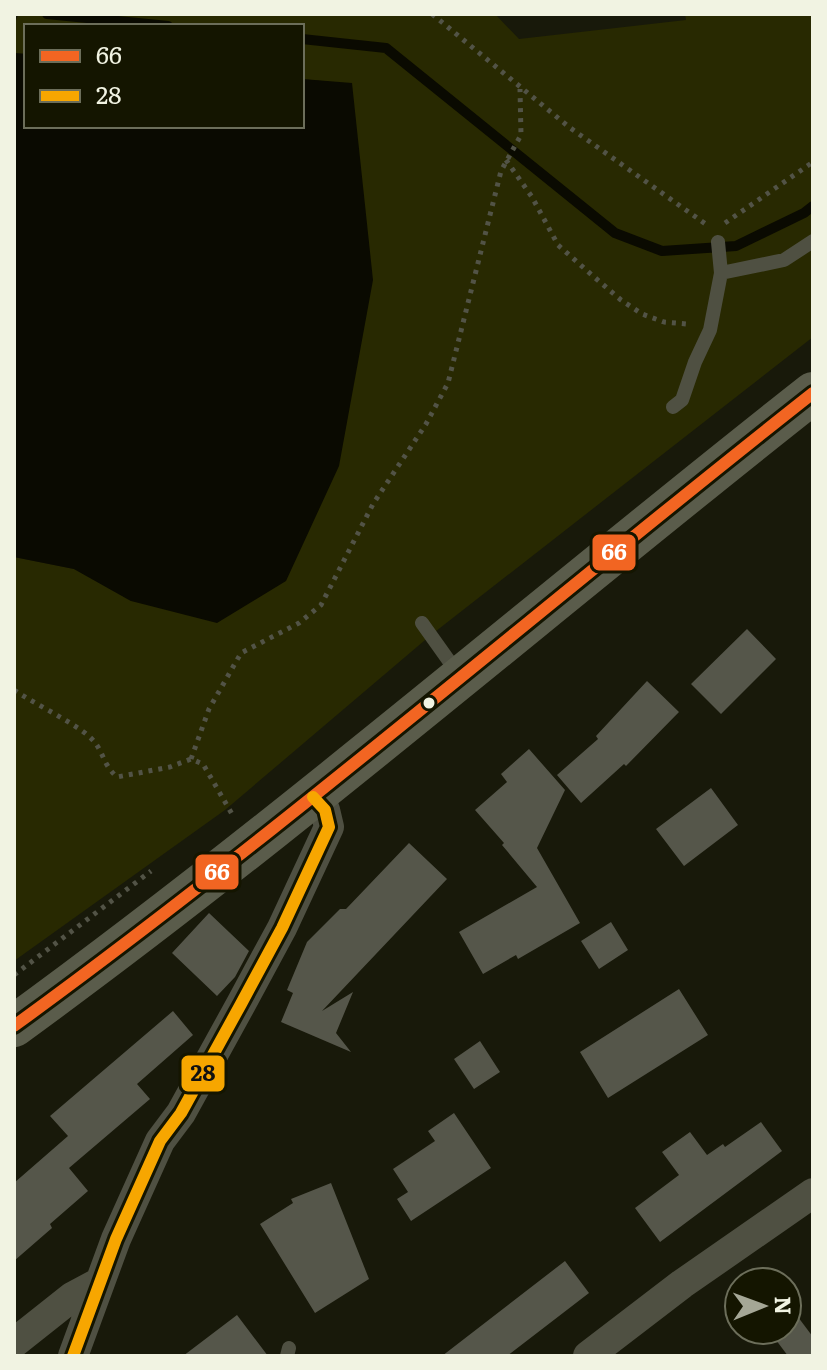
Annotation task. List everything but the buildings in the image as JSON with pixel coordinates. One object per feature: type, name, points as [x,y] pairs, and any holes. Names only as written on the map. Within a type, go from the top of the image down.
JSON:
[{"type":"main road","points":[[14,1026],[313,797],[813,393]]},
{"type":"street","points":[[73,1356],[100,1282],[160,1141],[181,1113],[282,928],[329,827],[325,810],[313,797]]},
{"type":"street","points":[[588,1356],[682,1284],[812,1195]]},
{"type":"street","points":[[14,1343],[72,1297],[100,1282]]},
{"type":"lane","points":[[720,267],[784,260],[813,241]]},
{"type":"lane","points":[[673,407],[682,400],[710,330],[720,267],[718,242]]},
{"type":"lane","points":[[422,623],[460,676]]},
{"type":"path","points":[[432,14],[520,89],[713,231],[813,162]]},
{"type":"path","points":[[191,759],[209,709],[241,653],[299,623],[321,605],[373,504],[448,383],[494,196],[508,157],[521,135],[520,89]]},
{"type":"path","points":[[508,157],[558,245],[621,300],[642,314],[664,322],[692,324],[710,330]]},
{"type":"path","points":[[14,690],[86,733],[102,749],[105,767],[117,777],[170,767],[191,759],[203,764],[232,814]]},
{"type":"shaded area","points":[[19,14],[495,14],[519,39],[686,20],[685,14],[813,14],[813,337],[431,635],[225,810],[14,961],[14,557],[74,569],[131,601],[352,84],[304,79],[304,24],[24,24],[24,54],[14,53],[14,24]]},
{"type":"shaded area","points":[[14,53],[24,54],[24,128],[304,128],[304,79],[352,83],[373,280],[339,466],[286,581],[217,623],[131,601],[74,569],[14,557]]},
{"type":"waterway","points":[[47,14],[148,24]]},
{"type":"waterway","points":[[304,39],[386,48],[615,233],[662,251],[736,246],[813,206]]},
{"type":"transit line","name":"66","points":[[14,1026],[317,793],[813,393]]},
{"type":"transit line","name":"28","points":[[73,1356],[116,1239],[160,1141],[181,1113],[282,928],[329,827],[325,810],[313,797]]}]
